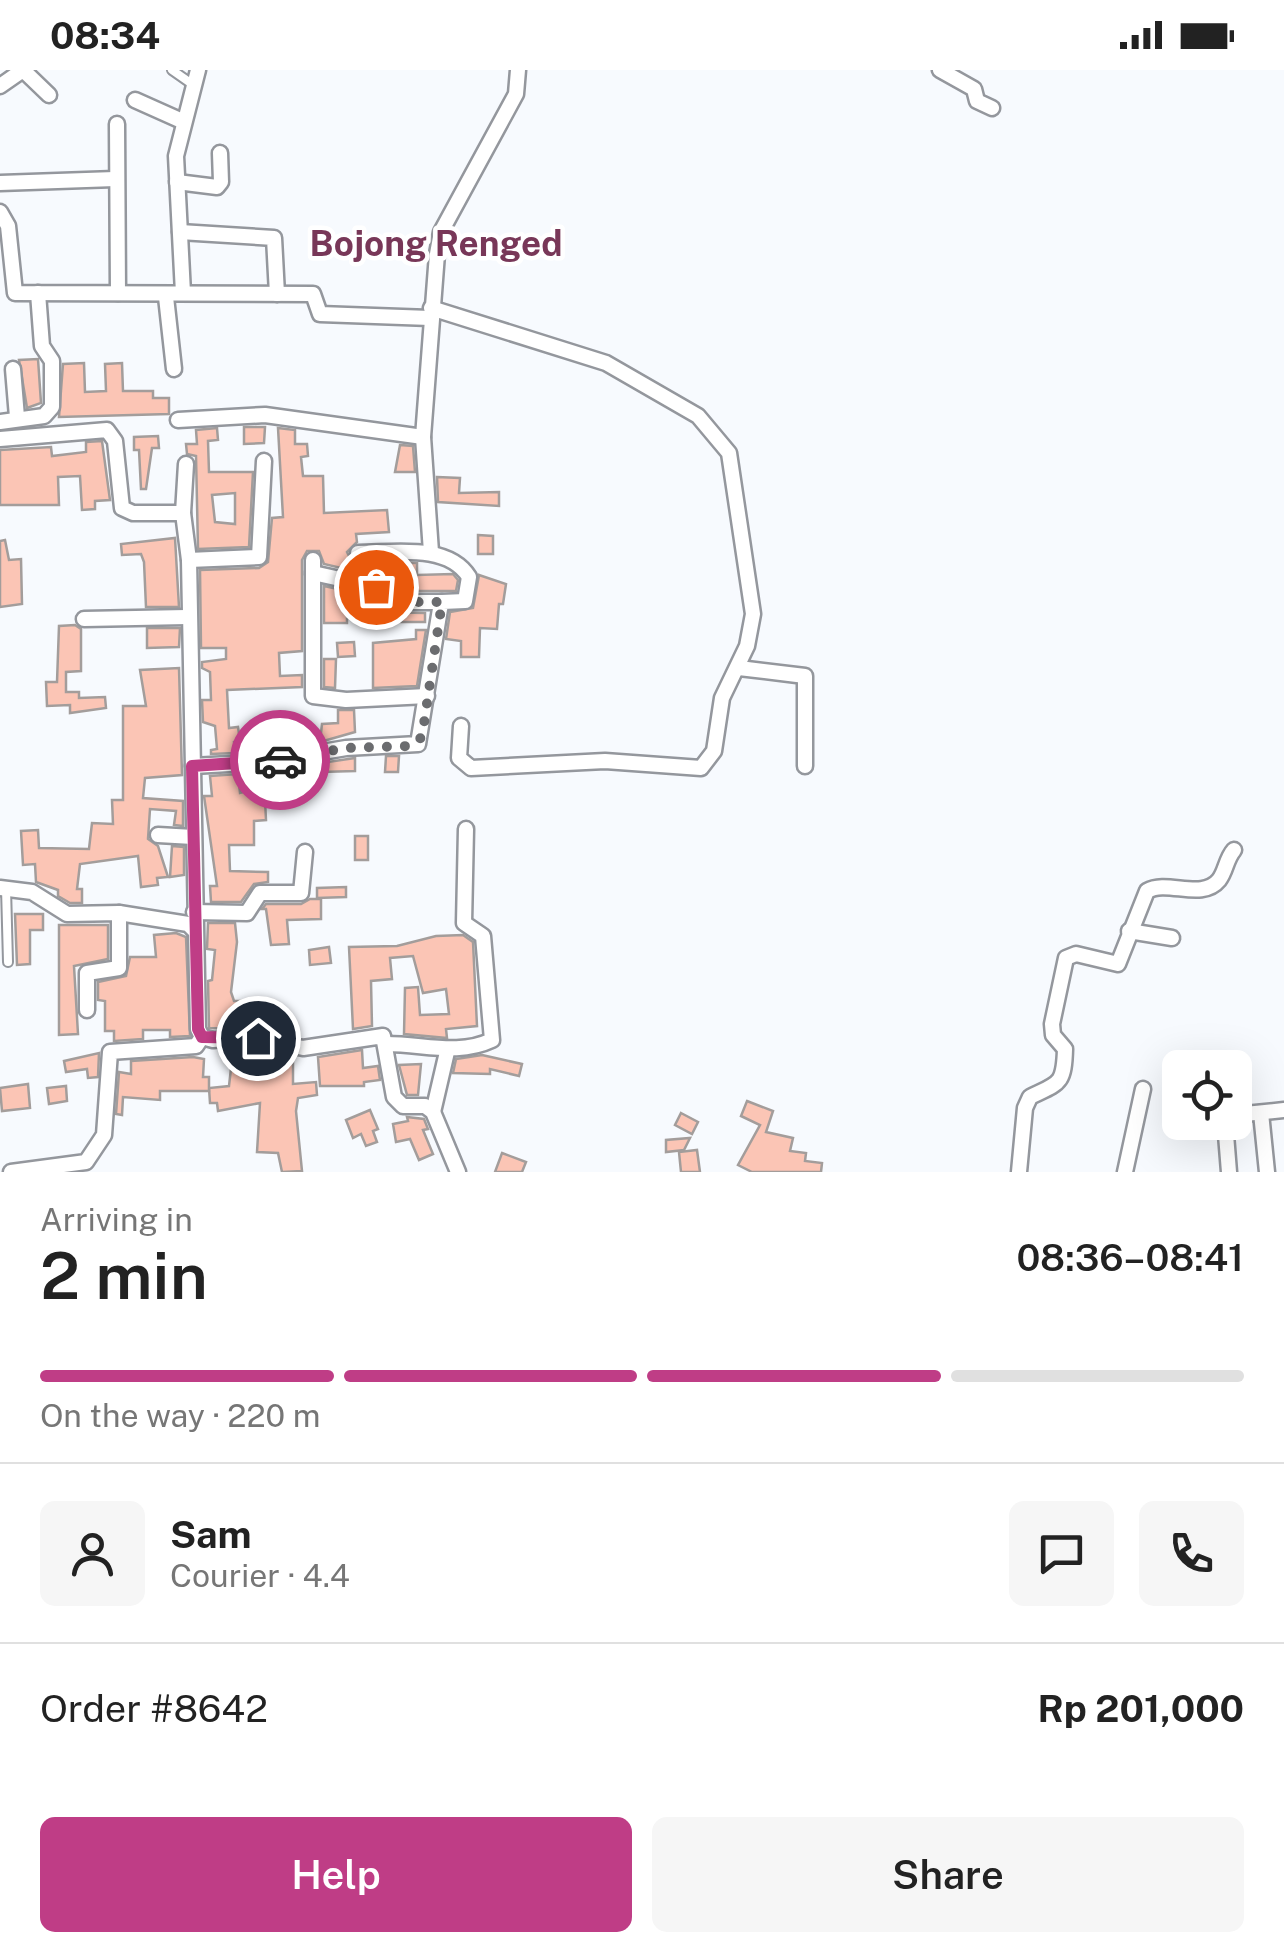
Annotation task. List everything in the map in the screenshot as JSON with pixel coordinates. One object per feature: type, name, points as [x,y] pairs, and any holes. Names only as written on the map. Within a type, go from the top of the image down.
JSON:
[{"type":"street","points":[[0,86],[24,70],[37,73],[50,96]]},
{"type":"street","points":[[432,552],[423,437],[430,313],[442,232],[516,94],[518,70]]},
{"type":"street","points":[[940,70],[974,89],[975,99],[992,108]]},
{"type":"street","points":[[183,293],[176,156],[195,77]]},
{"type":"street","points":[[135,100],[182,121]]},
{"type":"street","points":[[118,124],[118,293]]},
{"type":"street","points":[[177,182],[217,187],[221,182],[220,153]]},
{"type":"street","points":[[0,183],[115,179]]},
{"type":"street","points":[[0,212],[8,226],[14,292],[166,297],[183,293],[314,295],[320,314],[430,313],[606,363],[703,421],[728,453],[753,614],[739,668],[722,698],[714,750],[701,768],[605,761],[471,768],[459,758],[461,726]]},
{"type":"street","points":[[180,232],[274,238],[277,294]]},
{"type":"street","points":[[0,422],[44,416],[52,408],[52,362],[42,346],[38,294]]},
{"type":"street","points":[[166,297],[174,369]]},
{"type":"street","points":[[13,369],[17,418]]},
{"type":"street","points":[[178,420],[265,414],[423,437]]},
{"type":"street","points":[[0,439],[107,430],[115,441],[122,508],[134,513],[182,513]]},
{"type":"street","points":[[188,560],[259,557],[264,461]]},
{"type":"street","points":[[11,1172],[86,1167],[104,1135],[110,1052],[196,1046],[202,1037],[194,930],[188,560],[182,513],[186,464]]},
{"type":"street","points":[[358,553],[432,552],[462,568],[470,577],[465,601],[386,602],[376,587],[313,567],[314,696],[346,700],[427,696]]},
{"type":"street","points":[[192,766],[264,762],[346,748],[410,746],[422,737],[442,602]]},
{"type":"street","points":[[84,619],[187,617]]},
{"type":"street","points":[[739,668],[805,676],[805,766]]},
{"type":"street","points":[[386,1044],[429,1044],[447,1052],[489,1043],[494,1034],[483,936],[464,923],[466,829]]},
{"type":"street","points":[[158,835],[193,837]]},
{"type":"street","points":[[1019,1172],[1024,1108],[1030,1097],[1056,1087],[1062,1077],[1065,1048],[1052,1035],[1061,967],[1066,958],[1076,954],[1118,964],[1150,888],[1206,887],[1219,880],[1234,850]]},
{"type":"street","points":[[194,912],[247,913],[260,893],[301,893],[304,852]]},
{"type":"street","points":[[3,888],[32,892],[67,914],[119,913],[188,924],[194,930]]},
{"type":"street","points":[[87,1010],[86,974],[119,968],[119,913]]},
{"type":"street","points":[[1129,931],[1172,938]]},
{"type":"street","points":[[202,1037],[250,1037],[303,1048],[380,1036],[386,1044],[397,1103],[425,1106],[433,1112],[458,1172]]},
{"type":"street","points":[[433,1112],[447,1052]]},
{"type":"street","points":[[1125,1172],[1143,1090]]},
{"type":"street","points":[[1252,1114],[1284,1110]]},
{"type":"street","points":[[1261,1113],[1267,1172]]},
{"type":"street","points":[[1227,1140],[1229,1172]]},
{"type":"lane","points":[[172,70],[195,77]]},
{"type":"lane","points":[[3,888],[8,962]]},
{"type":"building","points":[[38,359],[41,403],[27,408],[19,360]]},
{"type":"building","points":[[84,363],[85,392],[106,391],[105,364],[122,363],[123,391],[153,391],[153,398],[169,398],[169,414],[59,417],[63,364]]},
{"type":"building","points":[[244,427],[265,427],[264,443],[244,444]]},
{"type":"building","points":[[217,428],[218,440],[208,441],[209,472],[253,472],[249,547],[198,549],[196,456],[187,454],[186,444],[197,444],[196,430]],"holes":[[[235,493],[235,524],[215,522],[212,495]]]},
{"type":"building","points":[[278,428],[295,430],[295,444],[307,444],[308,456],[301,457],[303,476],[323,476],[324,513],[387,510],[389,532],[356,534],[357,542],[347,552],[352,562],[417,563],[417,575],[453,574],[458,580],[456,591],[392,591],[380,577],[324,564],[319,551],[307,551],[302,560],[302,651],[279,653],[280,676],[302,675],[302,687],[227,690],[229,728],[238,727],[240,741],[234,742],[235,753],[211,754],[211,750],[217,749],[215,726],[203,722],[202,700],[211,700],[210,672],[202,668],[202,662],[226,659],[226,648],[201,648],[200,570],[259,568],[268,562],[272,518],[283,517]]},
{"type":"building","points":[[158,436],[159,448],[152,448],[146,489],[141,489],[139,450],[134,450],[134,437]]},
{"type":"building","points":[[102,441],[110,500],[95,501],[95,509],[82,510],[80,476],[58,477],[59,505],[0,505],[0,450],[51,447],[52,456],[86,452],[86,442]]},
{"type":"building","points":[[400,445],[413,446],[415,472],[395,472]]},
{"type":"building","points":[[437,477],[460,478],[459,493],[499,492],[499,506],[438,502]]},
{"type":"building","points":[[478,535],[493,536],[493,554],[478,554]]},
{"type":"building","points":[[175,538],[179,607],[146,607],[141,554],[122,555],[121,544]]},
{"type":"building","points":[[5,540],[9,560],[21,559],[22,604],[0,607],[0,541]]},
{"type":"building","points":[[479,575],[506,584],[503,604],[499,604],[497,629],[480,628],[479,657],[461,657],[461,641],[446,639],[450,612],[473,608]]},
{"type":"building","points":[[324,586],[370,596],[382,612],[425,613],[425,622],[387,622],[387,615],[368,615],[368,604],[347,601],[347,623],[324,623]]},
{"type":"building","points":[[75,625],[81,629],[81,671],[66,672],[66,692],[79,692],[79,698],[105,697],[106,708],[70,713],[70,705],[47,706],[46,682],[57,682],[59,626]]},
{"type":"building","points":[[147,628],[180,628],[179,647],[147,648]]},
{"type":"building","points":[[416,630],[426,630],[417,686],[373,688],[373,643],[416,639]]},
{"type":"building","points":[[354,642],[355,656],[338,657],[337,643]]},
{"type":"building","points":[[324,659],[336,659],[335,688],[324,687]]},
{"type":"building","points":[[179,668],[182,775],[145,778],[143,798],[183,801],[183,826],[174,825],[176,811],[150,809],[148,839],[158,846],[168,877],[157,878],[158,885],[141,887],[138,856],[80,864],[77,889],[82,889],[82,903],[70,903],[58,896],[58,890],[36,882],[35,864],[23,865],[21,831],[38,830],[39,848],[89,849],[92,823],[113,824],[112,800],[123,800],[123,706],[146,706],[140,670]]},
{"type":"building","points":[[338,710],[354,710],[355,732],[320,742],[322,724],[338,723]]},
{"type":"building","points":[[386,756],[399,756],[398,772],[385,772]]},
{"type":"building","points":[[355,758],[355,771],[321,772],[321,763]]},
{"type":"building","points":[[238,774],[240,793],[251,790],[254,800],[265,800],[266,820],[254,821],[254,845],[229,845],[230,871],[268,872],[268,882],[254,884],[241,902],[211,902],[210,886],[217,886],[204,796],[212,796],[210,776]]},
{"type":"building","points":[[355,836],[368,836],[368,860],[355,860]]},
{"type":"building","points":[[172,846],[184,847],[184,875],[170,877]]},
{"type":"building","points":[[346,887],[346,897],[317,898],[317,888]]},
{"type":"building","points":[[321,899],[321,919],[287,920],[289,944],[271,945],[266,909],[262,909],[266,904],[301,904]]},
{"type":"building","points":[[15,914],[43,914],[43,930],[30,930],[30,964],[17,965]]},
{"type":"building","points":[[208,923],[235,923],[237,942],[231,992],[234,1001],[255,1001],[255,1013],[272,1014],[271,1030],[209,1028],[208,981],[212,980],[215,950],[207,949]]},
{"type":"building","points":[[59,925],[108,925],[108,959],[74,966],[78,1034],[59,1035]]},
{"type":"building","points":[[176,933],[186,937],[190,1036],[170,1037],[170,1030],[143,1030],[143,1039],[114,1041],[114,1031],[105,1031],[105,1001],[98,1000],[98,982],[126,976],[130,957],[156,957],[154,935]]},
{"type":"building","points":[[463,935],[473,942],[477,1026],[446,1029],[447,1038],[404,1034],[405,988],[418,987],[420,1015],[449,1014],[446,989],[423,993],[413,956],[390,958],[392,979],[371,981],[372,1026],[353,1029],[349,947],[397,946],[436,936]]},
{"type":"building","points":[[329,947],[331,963],[310,965],[309,950]]},
{"type":"building","points":[[249,1048],[293,1057],[293,1084],[316,1082],[317,1095],[298,1098],[302,1171],[282,1172],[278,1153],[257,1152],[260,1103],[218,1111],[217,1103],[210,1103],[209,1088],[229,1086],[233,1051]]},
{"type":"building","points":[[362,1050],[363,1068],[378,1066],[380,1080],[364,1082],[364,1086],[320,1086],[318,1057]]},
{"type":"building","points":[[99,1053],[98,1077],[88,1078],[87,1069],[66,1072],[64,1061]]},
{"type":"building","points":[[482,1055],[522,1064],[519,1076],[490,1069],[490,1074],[453,1073],[456,1059]]},
{"type":"building","points":[[204,1059],[203,1077],[209,1077],[209,1091],[160,1091],[160,1100],[123,1097],[122,1115],[116,1114],[119,1072],[131,1074],[131,1061]]},
{"type":"building","points":[[421,1064],[418,1095],[407,1095],[399,1065]]},
{"type":"building","points":[[28,1084],[30,1108],[2,1111],[0,1088]]},
{"type":"building","points":[[66,1086],[67,1101],[49,1104],[47,1088]]},
{"type":"building","points":[[747,1101],[773,1111],[766,1132],[793,1138],[790,1151],[806,1153],[805,1161],[822,1163],[821,1172],[752,1172],[738,1165],[760,1125],[741,1116]]},
{"type":"building","points":[[370,1110],[378,1129],[373,1131],[377,1142],[366,1146],[361,1134],[353,1138],[346,1120]]},
{"type":"building","points":[[681,1113],[698,1122],[692,1134],[675,1125]]},
{"type":"building","points":[[407,1117],[424,1119],[428,1129],[423,1130],[433,1154],[419,1160],[410,1139],[396,1142],[393,1124],[408,1121]]},
{"type":"building","points":[[690,1138],[684,1150],[666,1152],[666,1140]]},
{"type":"building","points":[[697,1150],[700,1172],[681,1172],[679,1152]]},
{"type":"building","points":[[502,1153],[526,1162],[522,1172],[495,1172]]},
{"type":"way so far","points":[[280,760],[346,748],[410,746],[418,744],[422,737],[442,602],[386,602],[376,587]]},
{"type":"district","name":"Bojong Renged","points":[[436,243]]},
{"type":"route","points":[[258,1038],[232,1036],[213,1040],[202,1037],[198,1029],[192,766],[280,760]]}]
